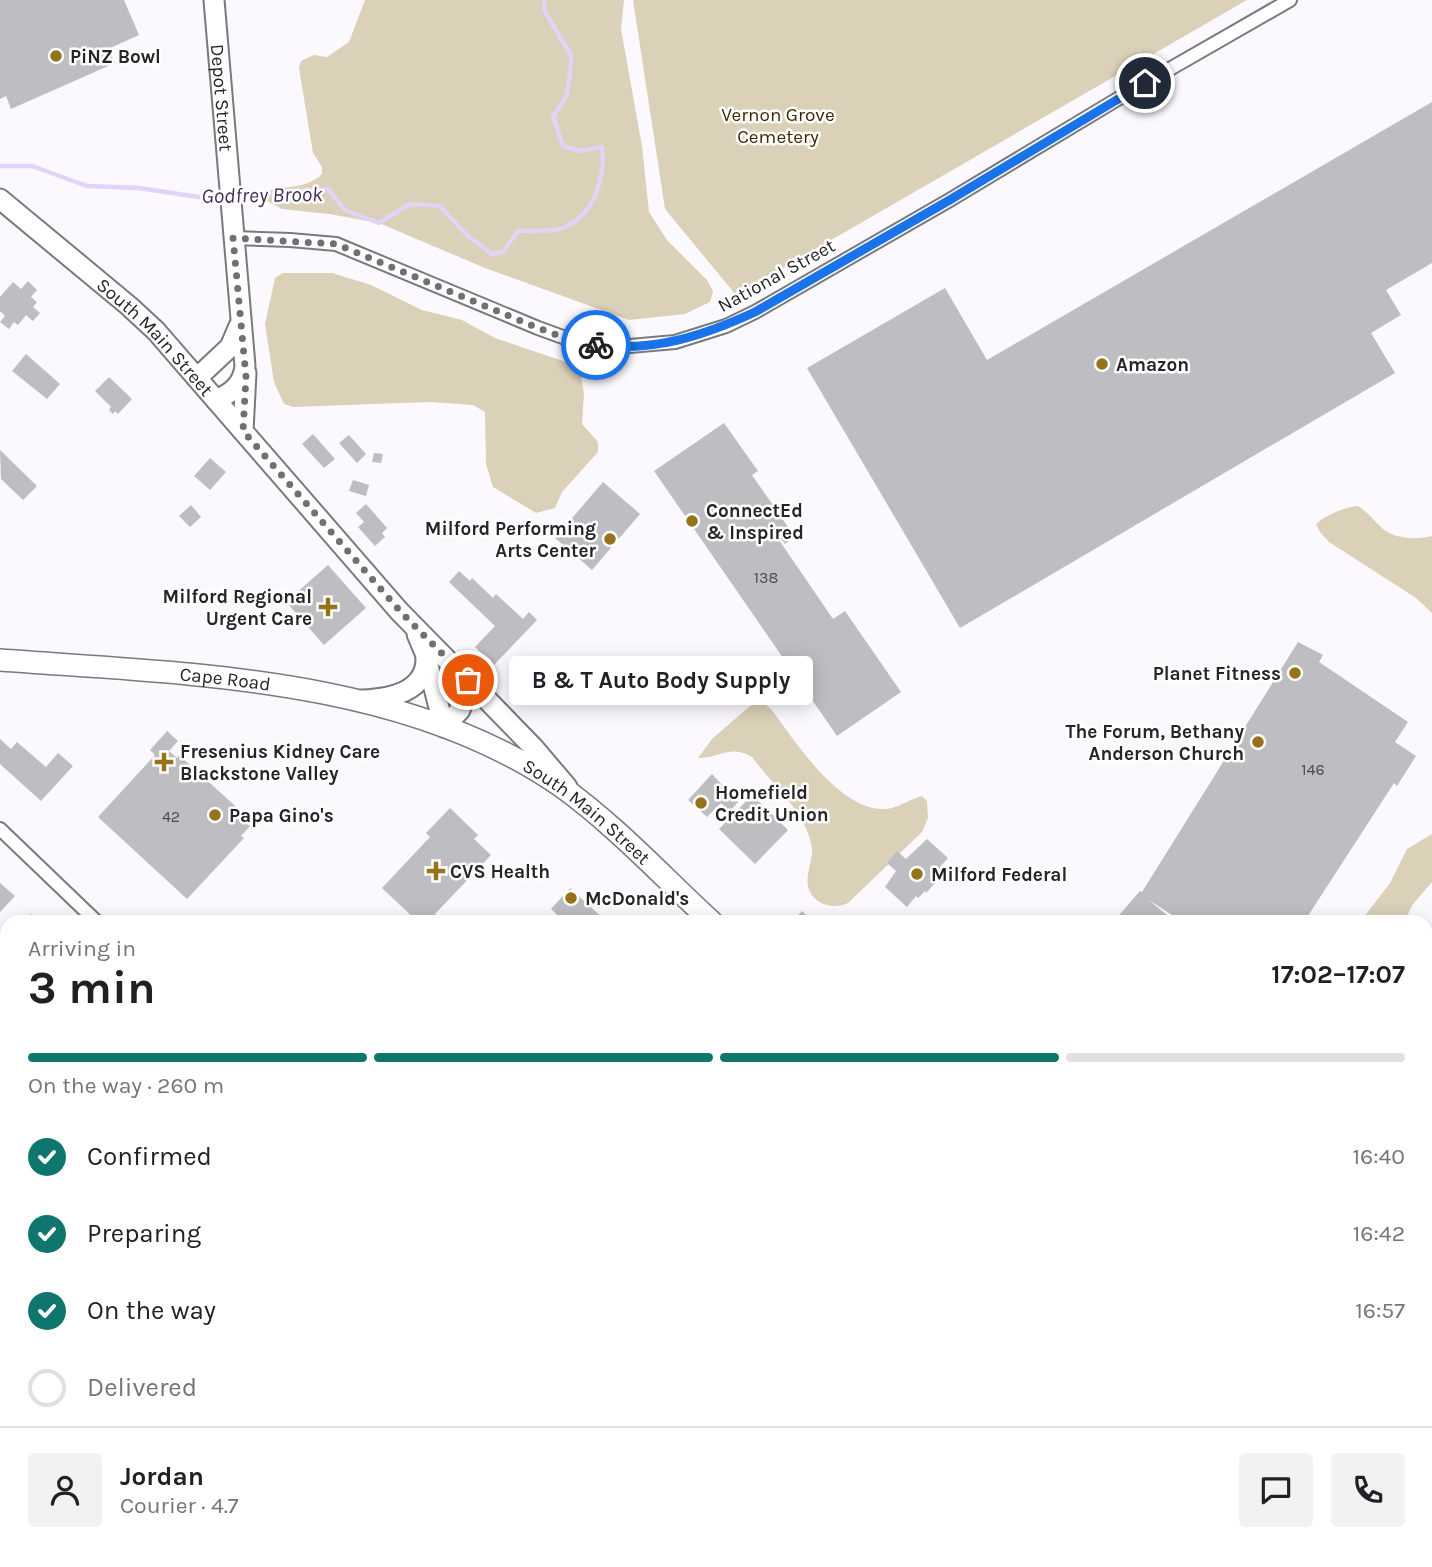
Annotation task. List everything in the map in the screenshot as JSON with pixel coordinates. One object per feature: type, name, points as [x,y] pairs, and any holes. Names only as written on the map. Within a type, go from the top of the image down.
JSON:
[{"type":"main road","name":"Depot Street","points":[[214,0],[245,366],[243,431]]},
{"type":"main road","name":"South Main Street","points":[[0,199],[136,312],[163,338],[405,617],[452,664],[463,682],[464,698],[460,710],[444,727]]},
{"type":"main road","points":[[197,378],[230,347],[240,322]]},
{"type":"main road","points":[[216,400],[238,386],[245,366]]},
{"type":"main road","name":"South Main Street","points":[[405,617],[420,641],[444,727]]},
{"type":"main road","points":[[357,700],[383,698],[409,689],[425,674],[426,658]]},
{"type":"main road","name":"Cape Road","points":[[0,660],[207,677],[317,691],[357,700],[444,727]]},
{"type":"main road","points":[[452,664],[525,739],[574,796]]},
{"type":"main road","name":"South Main Street","points":[[444,727],[506,755],[574,796],[705,915]]},
{"type":"street","name":"National Street","points":[[233,238],[336,244],[571,340],[619,347],[675,342],[726,326],[755,312],[1290,0]]},
{"type":"street","points":[[0,829],[90,915]]},
{"type":"green space","points":[[365,0],[624,0],[621,29],[642,146],[649,212],[667,240],[707,280],[713,291],[710,302],[685,314],[629,320],[485,268],[379,223],[282,209],[265,200],[259,194],[308,183],[322,174],[322,167],[313,153],[299,68],[301,61],[314,55],[327,57],[349,42]]},
{"type":"green space","name":"Vernon Grove Cemetery","points":[[633,0],[1247,0],[736,295],[665,209]]},
{"type":"green space","points":[[283,273],[332,273],[371,285],[422,310],[462,320],[495,338],[566,362],[580,373],[584,393],[582,424],[598,442],[598,452],[562,492],[555,508],[536,513],[493,487],[486,464],[485,412],[473,405],[430,402],[293,407],[284,404],[274,382],[265,324],[275,278]]},
{"type":"green space","points":[[1358,506],[1383,529],[1394,535],[1413,538],[1432,536],[1432,613],[1416,598],[1329,542],[1320,532],[1316,524],[1320,521],[1342,510]]},
{"type":"green space","points":[[757,703],[765,704],[771,709],[819,770],[849,797],[881,809],[922,796],[927,801],[928,818],[922,832],[848,903],[827,905],[813,897],[808,887],[812,853],[809,835],[788,800],[752,757],[731,752],[698,758],[712,739]]},
{"type":"green space","points":[[1432,834],[1432,882],[1413,904],[1408,915],[1365,915],[1390,883],[1407,849]]},
{"type":"building","name":"PiNZ Bowl","points":[[0,0],[124,0],[139,35],[108,49],[115,63],[11,109],[6,96],[0,99]]},
{"type":"building","name":"Amazon","points":[[1432,102],[1432,263],[1386,290],[1401,315],[1371,333],[1395,373],[960,628],[807,368],[945,288],[987,360]]},
{"type":"building","points":[[28,281],[37,290],[31,297],[37,302],[33,307],[40,313],[33,321],[26,315],[18,325],[14,322],[9,329],[0,322],[5,316],[0,311],[0,297],[13,282],[21,289]]},
{"type":"building","points":[[26,354],[60,384],[47,399],[12,371]]},
{"type":"building","points":[[109,377],[132,399],[118,414],[109,410],[111,407],[95,391]]},
{"type":"building","points":[[724,423],[758,471],[752,475],[795,537],[785,544],[779,540],[833,619],[845,611],[901,692],[837,736],[654,471]]},
{"type":"building","points":[[313,434],[335,459],[324,468],[302,444]]},
{"type":"building","points":[[349,435],[366,454],[357,463],[339,443]]},
{"type":"building","points":[[0,450],[37,486],[23,500],[1,479]]},
{"type":"building","points":[[374,453],[383,454],[381,463],[372,462]]},
{"type":"building","points":[[210,458],[226,472],[210,490],[194,476]]},
{"type":"building","points":[[353,480],[369,485],[366,496],[349,491]]},
{"type":"building","points":[[603,482],[640,514],[592,570],[555,538]]},
{"type":"building","points":[[366,504],[387,528],[382,533],[385,537],[375,546],[358,527],[364,522],[356,513]]},
{"type":"building","points":[[191,505],[201,517],[190,527],[179,516]]},
{"type":"building","points":[[328,565],[366,608],[324,645],[286,602]]},
{"type":"building","points":[[459,571],[470,581],[472,578],[493,598],[496,594],[523,619],[529,612],[537,620],[494,665],[475,647],[495,626],[449,582]]},
{"type":"building","points":[[1298,642],[1323,655],[1319,662],[1408,722],[1395,742],[1416,756],[1397,786],[1394,783],[1309,915],[1172,915],[1149,900],[1167,915],[1119,915],[1140,891],[1142,892]]},
{"type":"building","points":[[167,731],[178,741],[169,751],[177,758],[179,755],[244,814],[241,818],[250,826],[241,836],[244,838],[187,899],[98,817],[155,755],[150,750]]},
{"type":"building","points":[[0,739],[11,749],[17,742],[46,767],[58,753],[73,766],[41,801],[0,764]]},
{"type":"building","points":[[712,774],[738,802],[730,811],[721,803],[707,817],[688,800]]},
{"type":"building","points":[[752,795],[788,830],[755,864],[719,829]]},
{"type":"building","name":"CVS Health","points":[[450,808],[478,835],[474,839],[491,855],[436,915],[411,915],[382,888],[430,837],[426,833]]},
{"type":"building","name":"Milford Federal","points":[[927,839],[948,858],[940,867],[943,870],[937,877],[939,879],[926,893],[925,891],[918,898],[916,896],[907,907],[885,887],[896,871],[887,863],[897,851],[906,859]]},
{"type":"building","points":[[0,883],[15,896],[0,912]]},
{"type":"building","name":"McDonald's","points":[[570,888],[599,915],[557,915],[551,909]]},
{"type":"waterway","name":"Godfrey Brook","points":[[234,196],[328,189],[345,210],[379,223],[410,204],[440,206],[467,235],[492,254],[503,252],[518,231],[553,230],[574,222],[583,214],[596,194],[602,170],[602,147],[580,151],[563,146],[553,116],[567,93],[571,55],[544,10],[545,0]]},
{"type":"waterway","name":"Godfrey Brook","points":[[0,166],[32,166],[87,186],[139,188],[198,197],[226,196]]},
{"type":"way so far","points":[[468,680],[400,611],[243,431],[246,377],[233,238],[336,244],[538,328],[571,340],[596,345]]},
{"type":"place","name":"PiNZ Bowl","points":[[56,56]]},
{"type":"place","name":"Amazon","points":[[1102,364]]},
{"type":"place","name":"ConnectEd & Inspired","points":[[692,521]]},
{"type":"place","name":"Milford Performing Arts Center","points":[[610,539]]},
{"type":"place","name":"Milford Regional Urgent Care","points":[[328,607]]},
{"type":"place","name":"Planet Fitness","points":[[1295,673]]},
{"type":"place","name":"B & T Auto Body Supply","points":[[468,680]]},
{"type":"place","name":"The Forum, Bethany Anderson Church","points":[[1258,742]]},
{"type":"place","name":"Fresenius Kidney Care Blackstone Valley","points":[[164,762]]},
{"type":"place","name":"Homefield Credit Union","points":[[701,803]]},
{"type":"place","name":"Papa Gino's","points":[[215,815]]},
{"type":"place","name":"CVS Health","points":[[436,871]]},
{"type":"place","name":"Milford Federal","points":[[917,874]]},
{"type":"place","name":"McDonald's","points":[[571,898]]},
{"type":"route","points":[[596,345],[652,346],[690,338],[726,326],[948,201],[1145,83]]}]
